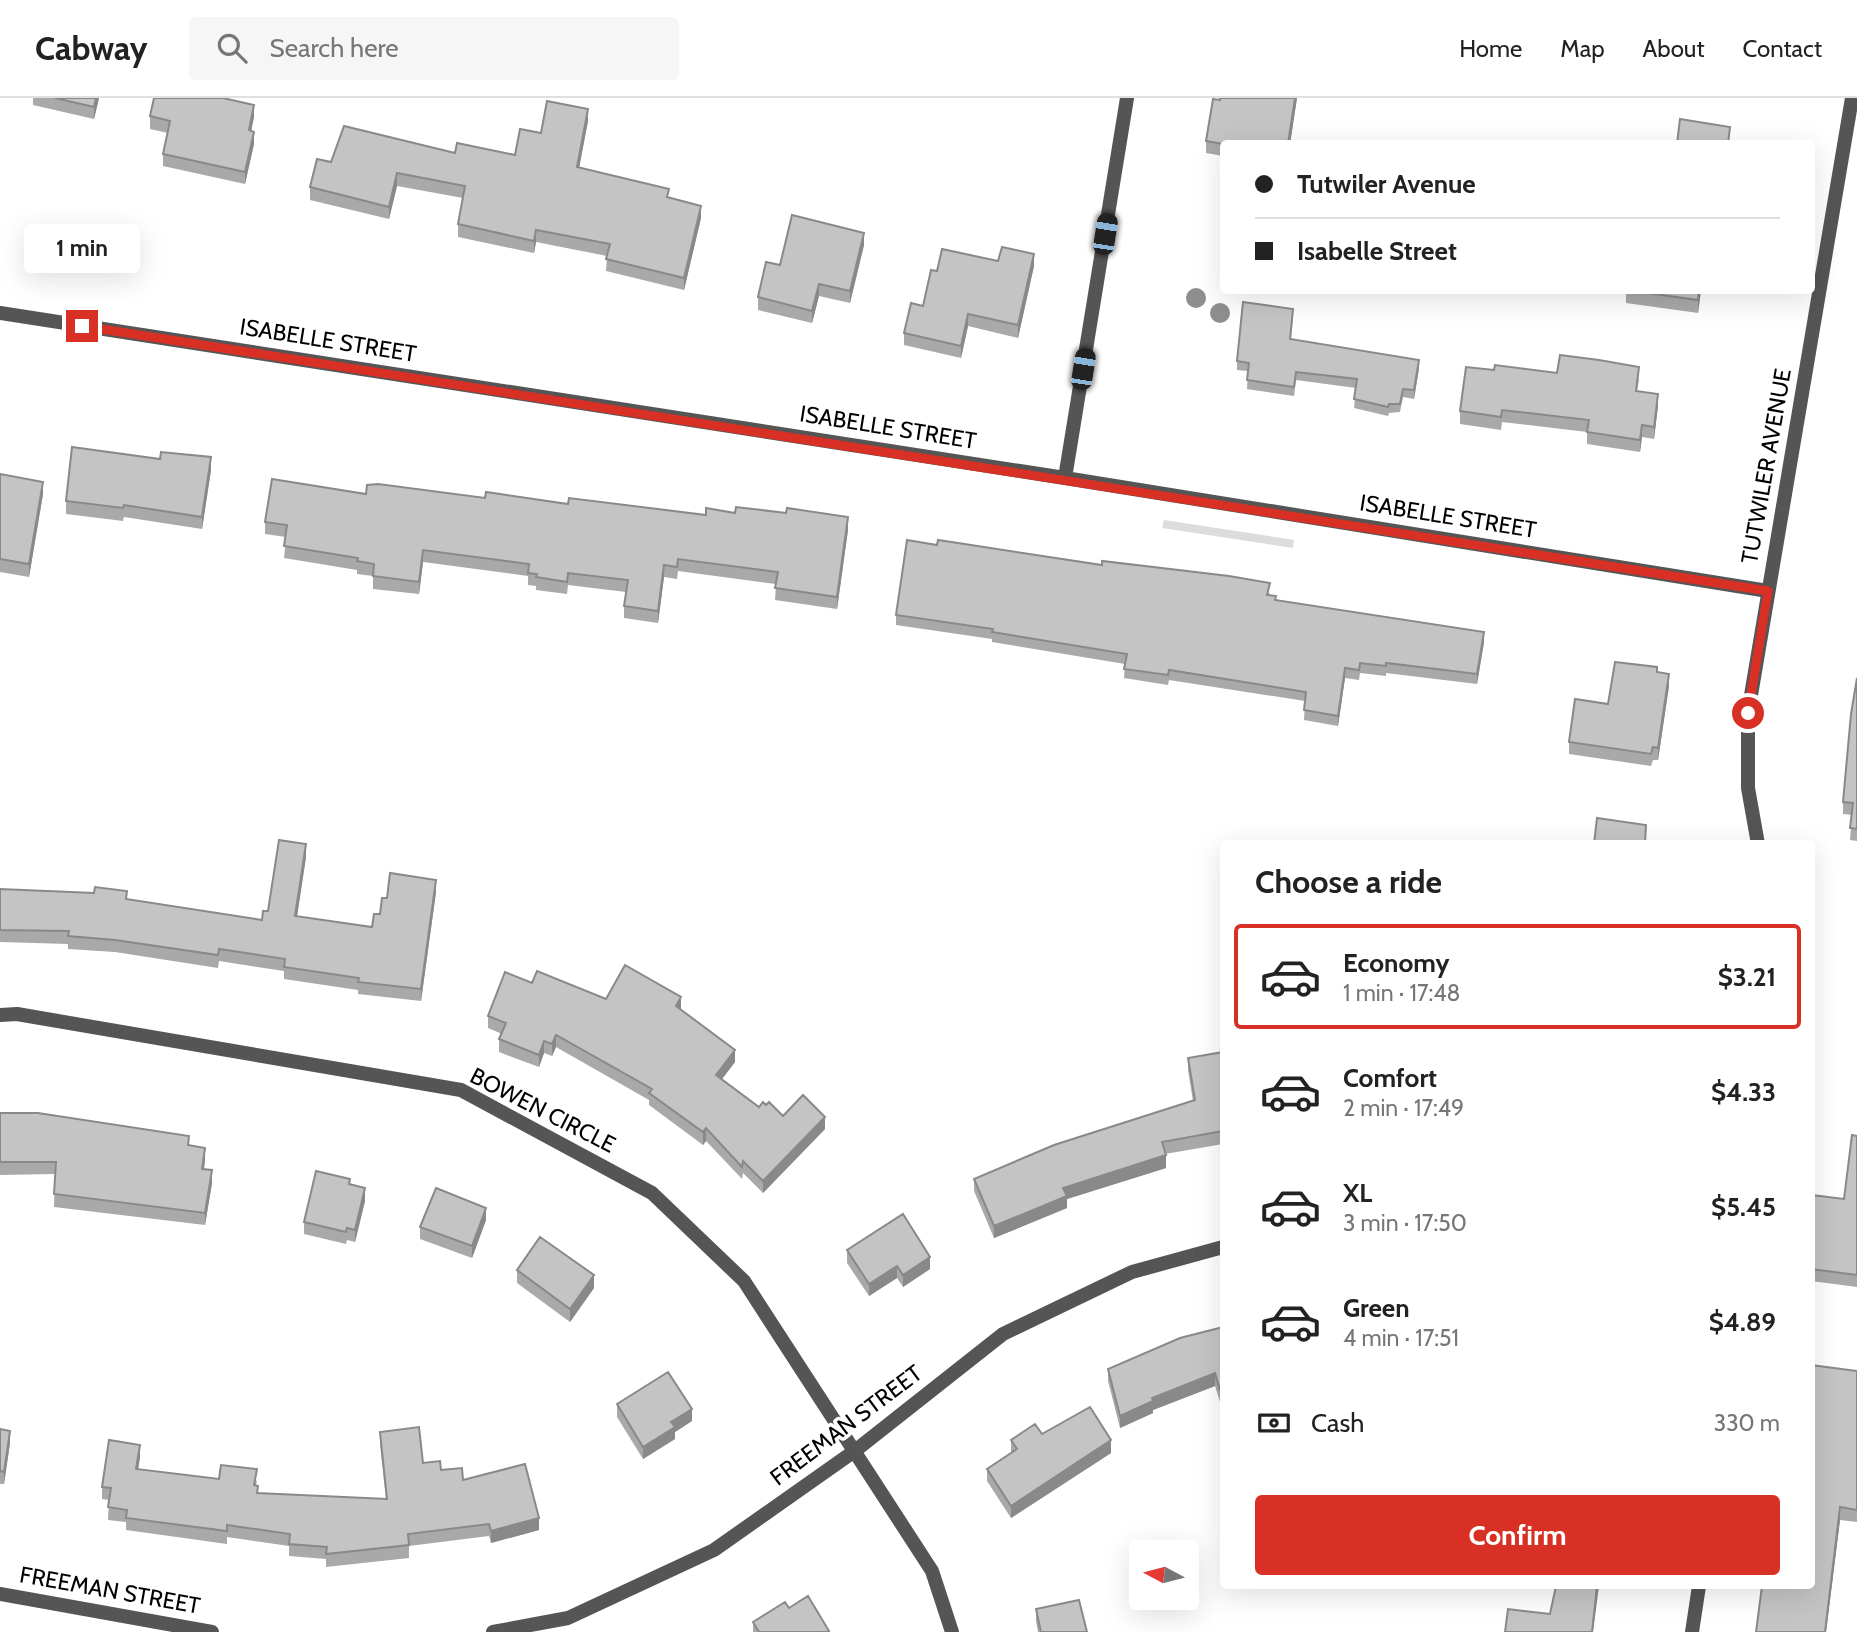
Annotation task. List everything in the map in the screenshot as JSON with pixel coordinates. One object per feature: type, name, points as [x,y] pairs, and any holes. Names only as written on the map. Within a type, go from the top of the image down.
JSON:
[{"type":"street","points":[[1065,478],[1127,98]]},
{"type":"street","name":"TUTWILER AVENUE","points":[[1757,840],[1748,788],[1748,713],[1852,98]]},
{"type":"street","name":"ISABELLE STREET","points":[[0,313],[1065,478],[1768,591]]},
{"type":"street","name":"BOWEN CIRCLE","points":[[0,1015],[17,1014],[461,1090],[652,1194],[744,1281],[932,1571],[952,1632]]},
{"type":"street","name":"FREEMAN STREET","points":[[493,1632],[568,1618],[714,1550],[856,1450],[1003,1334],[1132,1272],[1220,1248]]},
{"type":"street","points":[[1692,1632],[1699,1589]]},
{"type":"street","name":"FREEMAN STREET","points":[[0,1594],[212,1632]]},
{"type":"shaded area","points":[[1164,520],[1294,540],[1293,548],[1162,528]]},
{"type":"building","points":[[55,98],[96,98],[94,107]]},
{"type":"building","points":[[154,98],[223,98],[254,105],[249,130],[254,132],[245,172],[163,154],[170,121],[150,116]]},
{"type":"building","points":[[1295,98],[1289,140],[1220,140],[1220,143],[1206,141],[1213,99]]},
{"type":"building","points":[[547,101],[588,109],[577,167],[669,189],[667,197],[701,206],[684,278],[606,259],[610,244],[536,230],[534,241],[458,224],[465,186],[397,173],[389,207],[310,187],[317,159],[331,162],[344,126],[455,153],[457,143],[515,155],[520,129],[541,133]]},
{"type":"building","points":[[1680,119],[1730,127],[1728,140],[1677,140]]},
{"type":"building","points":[[792,215],[864,233],[850,291],[819,284],[812,311],[758,297],[766,262],[780,265]]},
{"type":"building","points":[[1002,247],[1034,254],[1018,325],[968,314],[961,346],[904,333],[911,303],[923,306],[931,270],[937,271],[942,249],[998,261]]},
{"type":"building","points":[[1655,294],[1699,294],[1698,300]]},
{"type":"building","points":[[1243,302],[1293,309],[1290,339],[1419,360],[1414,390],[1403,389],[1400,404],[1389,404],[1388,407],[1354,399],[1357,379],[1296,372],[1294,387],[1247,380],[1249,363],[1237,361]]},
{"type":"building","points":[[1560,355],[1639,367],[1636,391],[1658,394],[1654,427],[1642,425],[1640,440],[1587,432],[1589,420],[1502,410],[1501,417],[1460,411],[1466,367],[1494,370],[1495,365],[1557,373]]},
{"type":"building","points":[[72,447],[160,459],[161,452],[211,457],[202,517],[124,505],[123,508],[66,501]]},
{"type":"building","points":[[0,474],[43,482],[29,564],[0,559]]},
{"type":"building","points":[[272,479],[366,494],[367,485],[378,484],[485,498],[486,492],[568,504],[569,498],[706,515],[706,508],[735,513],[736,507],[786,513],[787,508],[848,517],[837,597],[775,588],[778,572],[678,559],[677,567],[664,565],[658,611],[624,606],[628,580],[568,573],[567,582],[536,577],[537,574],[528,573],[529,564],[423,550],[419,582],[373,576],[374,564],[357,561],[358,558],[284,546],[287,525],[265,522]]},
{"type":"building","points":[[907,540],[937,545],[938,540],[1102,565],[1102,561],[1229,576],[1270,583],[1267,595],[1276,596],[1275,600],[1484,632],[1477,674],[1386,663],[1386,666],[1360,663],[1359,670],[1345,668],[1338,716],[1304,710],[1306,692],[1169,670],[1168,675],[1124,669],[1127,654],[992,632],[993,629],[896,615]]},
{"type":"building","points":[[1615,662],[1657,667],[1657,672],[1669,674],[1658,748],[1653,747],[1651,754],[1569,742],[1575,699],[1608,704]]},
{"type":"building","points":[[1857,678],[1857,829],[1850,828],[1853,803],[1843,802]]},
{"type":"building","points":[[1597,818],[1646,825],[1645,840],[1594,840]]},
{"type":"building","points":[[279,840],[306,844],[295,916],[372,927],[374,914],[380,914],[382,898],[387,898],[390,873],[436,880],[421,989],[358,982],[359,978],[284,967],[285,959],[219,949],[218,955],[68,936],[69,931],[0,930],[0,889],[94,893],[95,887],[127,891],[126,899],[262,920],[263,911],[268,911]]},
{"type":"building","points":[[625,965],[681,997],[676,1006],[735,1050],[716,1075],[759,1107],[763,1102],[766,1105],[769,1102],[783,1116],[803,1095],[825,1117],[763,1181],[743,1161],[742,1167],[706,1128],[703,1132],[649,1093],[652,1089],[556,1035],[552,1044],[544,1041],[539,1055],[499,1039],[506,1023],[488,1016],[505,972],[532,983],[537,971],[606,999]]},
{"type":"building","points":[[1220,1053],[1220,1132],[1162,1142],[1166,1155],[1063,1188],[1067,1196],[994,1226],[974,1179],[1054,1145],[1195,1100],[1188,1058]]},
{"type":"building","points":[[0,1113],[38,1113],[189,1136],[188,1145],[205,1148],[202,1169],[212,1170],[205,1213],[54,1194],[56,1162],[0,1162]]},
{"type":"building","points":[[1852,1135],[1857,1136],[1857,1275],[1815,1270],[1815,1195],[1844,1199]]},
{"type":"building","points":[[316,1171],[350,1179],[349,1184],[365,1188],[355,1230],[347,1228],[346,1232],[304,1222]]},
{"type":"building","points":[[436,1188],[486,1208],[472,1246],[420,1227]]},
{"type":"building","points":[[903,1214],[930,1257],[903,1275],[897,1266],[869,1284],[847,1250]]},
{"type":"building","points":[[540,1237],[594,1275],[570,1309],[517,1270]]},
{"type":"building","points":[[1220,1328],[1220,1390],[1215,1373],[1152,1398],[1153,1401],[1120,1416],[1108,1369],[1180,1338]]},
{"type":"building","points":[[1815,1366],[1857,1371],[1857,1510],[1840,1507],[1825,1632],[1756,1632],[1762,1589],[1815,1589]]},
{"type":"building","points":[[668,1372],[692,1409],[671,1422],[675,1427],[643,1447],[617,1404]]},
{"type":"building","points":[[1090,1407],[1111,1440],[1011,1506],[987,1469],[1017,1449],[1011,1440],[1035,1424],[1042,1434]]},
{"type":"building","points":[[419,1427],[423,1463],[440,1461],[441,1470],[462,1468],[463,1480],[525,1464],[539,1518],[491,1531],[489,1524],[408,1534],[409,1545],[326,1554],[327,1547],[289,1544],[290,1534],[227,1525],[227,1531],[126,1518],[127,1510],[108,1507],[111,1488],[102,1487],[109,1440],[140,1445],[136,1469],[219,1479],[221,1465],[257,1469],[254,1485],[258,1486],[257,1493],[387,1499],[380,1432]]},
{"type":"building","points":[[0,1429],[10,1431],[4,1472],[0,1471]]},
{"type":"building","points":[[1555,1589],[1597,1589],[1592,1632],[1505,1632],[1508,1609],[1550,1614]]},
{"type":"building","points":[[808,1596],[829,1631],[759,1632],[753,1622],[785,1602],[789,1608]]},
{"type":"building","points":[[1079,1600],[1087,1632],[1041,1632],[1036,1609]]},
{"type":"route","points":[[82,326],[1295,514],[1768,591],[1748,713]]}]
